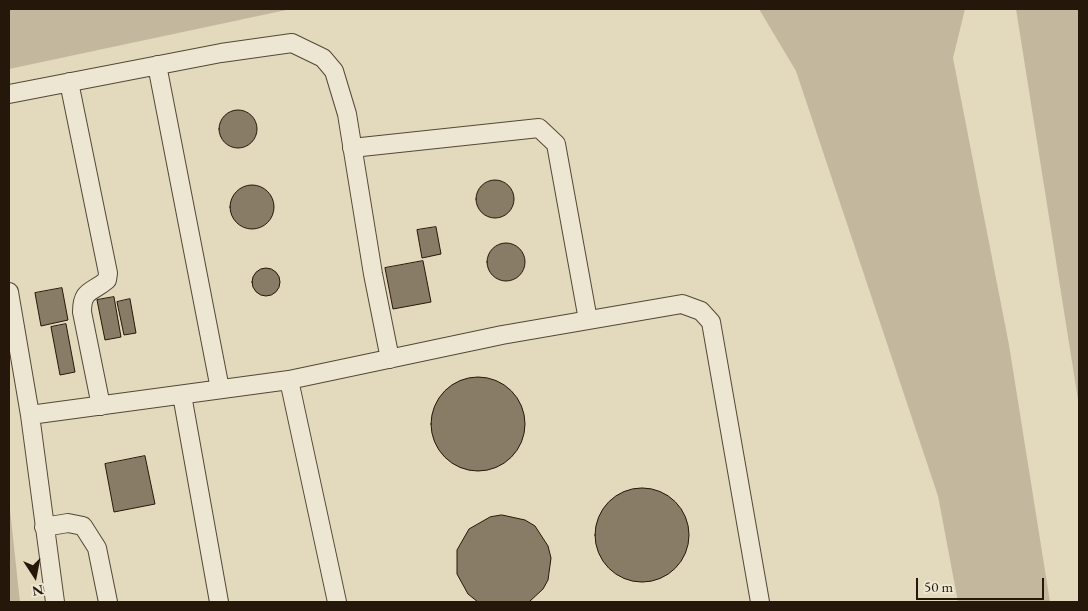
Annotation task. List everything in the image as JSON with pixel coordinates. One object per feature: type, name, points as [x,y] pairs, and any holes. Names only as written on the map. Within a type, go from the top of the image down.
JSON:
[{"type":"lane","points":[[9,94],[157,65],[292,43],[323,58],[334,71],[347,114],[373,274],[390,359]]},
{"type":"lane","points":[[157,65],[220,389]]},
{"type":"lane","points":[[69,82],[108,273],[107,280],[86,293],[82,301],[82,312],[101,406]]},
{"type":"lane","points":[[352,148],[539,128],[556,144],[565,184],[588,320]]},
{"type":"lane","points":[[9,292],[30,415],[55,602]]},
{"type":"lane","points":[[30,415],[289,380],[502,335],[682,304],[701,311],[711,322],[760,602]]},
{"type":"lane","points":[[289,380],[337,602]]},
{"type":"lane","points":[[182,394],[219,602]]},
{"type":"lane","points":[[44,526],[68,523],[83,526],[97,548],[108,602]]},
{"type":"shaded area","points":[[9,9],[291,9],[9,69]]},
{"type":"shaded area","points":[[759,9],[965,9],[953,58],[1009,345],[1050,602],[958,602],[938,496],[796,71]]},
{"type":"shaded area","points":[[1016,9],[1079,9],[1079,406]]},
{"type":"shaded area","points":[[9,501],[20,602],[9,602]]},
{"type":"building","points":[[238,110],[252,115],[257,129],[252,143],[238,148],[224,143],[219,129],[224,115]]},
{"type":"building","points":[[495,180],[508,186],[514,199],[508,212],[495,218],[482,212],[476,199],[482,186]]},
{"type":"building","points":[[252,185],[264,189],[270,195],[274,207],[270,219],[264,225],[252,229],[240,225],[234,219],[230,207],[234,195],[240,189]]},
{"type":"building","points":[[436,227],[441,254],[422,258],[417,230]]},
{"type":"building","points":[[506,243],[519,249],[525,262],[519,275],[506,281],[493,275],[487,262],[493,249]]},
{"type":"building","points":[[423,261],[431,302],[393,309],[385,268]]},
{"type":"building","points":[[266,268],[276,272],[280,282],[276,292],[266,296],[256,292],[252,282],[256,272]]},
{"type":"building","points":[[62,288],[68,320],[41,326],[35,293]]},
{"type":"building","points":[[114,297],[121,337],[105,340],[97,300]]},
{"type":"building","points":[[130,299],[136,333],[124,335],[117,302]]},
{"type":"building","points":[[66,324],[75,372],[60,375],[51,327]]},
{"type":"building","points":[[478,377],[496,380],[512,390],[522,406],[525,424],[522,442],[512,458],[496,468],[478,471],[460,468],[444,458],[434,442],[431,424],[434,406],[444,390],[460,380]]},
{"type":"building","points":[[145,456],[155,504],[114,512],[105,464]]},
{"type":"building","points":[[642,488],[660,491],[675,502],[686,517],[689,535],[686,553],[675,568],[660,579],[642,582],[624,579],[609,568],[598,553],[595,535],[598,517],[609,502],[624,491]]},
{"type":"building","points":[[502,515],[525,520],[535,526],[548,546],[551,558],[548,580],[543,589],[529,602],[478,602],[468,594],[457,574],[457,550],[469,529],[490,517]]}]
